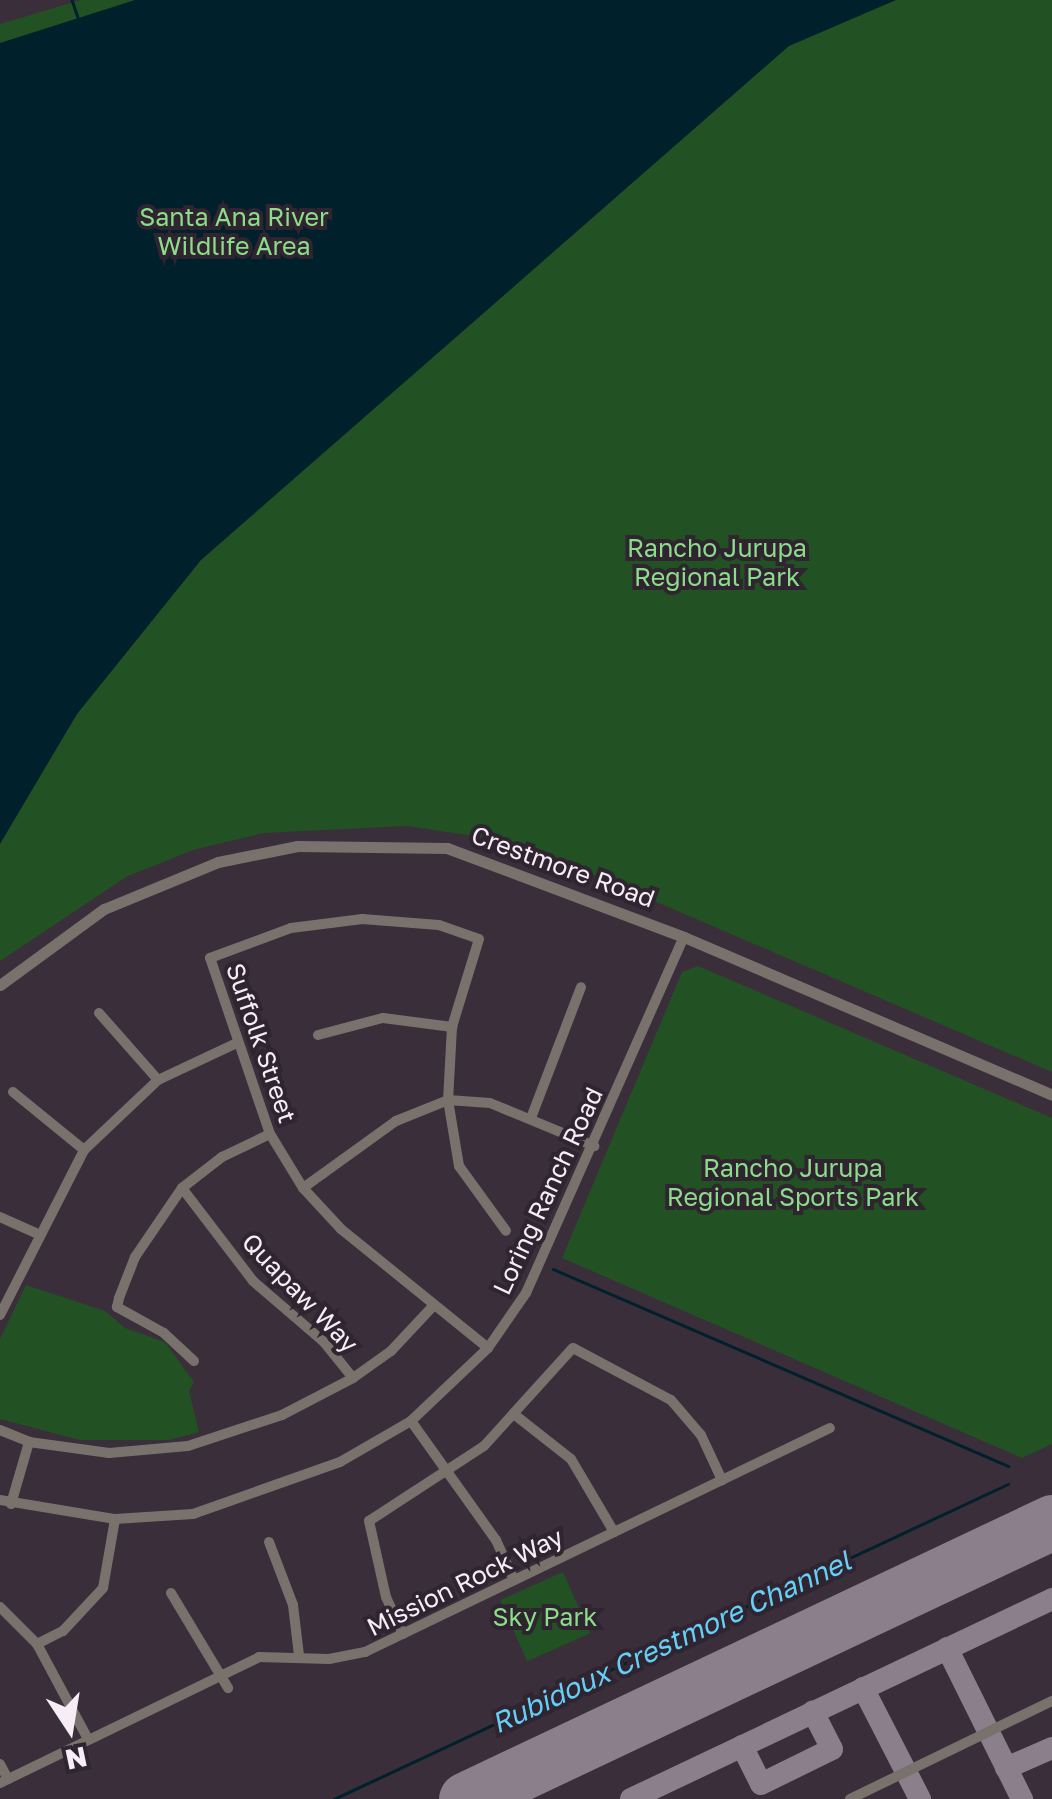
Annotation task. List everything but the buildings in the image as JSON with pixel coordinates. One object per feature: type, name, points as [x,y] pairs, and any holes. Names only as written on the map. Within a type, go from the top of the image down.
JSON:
[{"type":"street","name":"Crestmore Road","points":[[0,985],[104,909],[218,862],[298,846],[447,848],[684,936],[1052,1095]]},
{"type":"street","name":"Suffolk Street","points":[[452,1027],[479,939],[439,925],[362,919],[292,928],[210,958],[270,1134],[303,1188],[340,1229],[488,1348]]},
{"type":"street","name":"Loring Ranch Road","points":[[6,1502],[115,1520],[193,1514],[270,1492],[340,1462],[411,1420],[488,1348],[526,1294],[684,936]]},
{"type":"street","points":[[531,1118],[581,987]]},
{"type":"street","points":[[99,1014],[158,1080]]},
{"type":"street","points":[[318,1035],[383,1018],[452,1027],[448,1100],[459,1166],[506,1231]]},
{"type":"street","points":[[0,1315],[84,1150],[158,1080],[237,1043]]},
{"type":"street","points":[[13,1092],[84,1150]]},
{"type":"street","points":[[303,1188],[396,1121],[448,1100],[490,1103],[594,1146]]},
{"type":"street","points":[[194,1362],[164,1333],[117,1307],[136,1257],[182,1188],[222,1157],[270,1134]]},
{"type":"street","name":"Quapaw Way","points":[[182,1188],[254,1282],[324,1342],[353,1378]]},
{"type":"street","points":[[0,1217],[38,1234]]},
{"type":"street","points":[[0,1430],[29,1442],[109,1453],[188,1446],[282,1415],[353,1378],[391,1351],[434,1305]]},
{"type":"street","points":[[403,1634],[386,1597],[369,1520],[449,1474],[515,1415],[573,1348],[670,1400],[701,1435],[722,1480]]},
{"type":"street","points":[[515,1415],[571,1460],[614,1532]]},
{"type":"street","points":[[411,1420],[496,1540],[514,1580]]},
{"type":"street","name":"Mission Rock Way","points":[[4,1781],[220,1672],[258,1658],[299,1655],[329,1659],[365,1652],[830,1428]]},
{"type":"street","points":[[6,1502],[29,1442]]},
{"type":"street","points":[[37,1644],[63,1631],[103,1588],[115,1520]]},
{"type":"street","points":[[269,1542],[293,1605],[299,1655]]},
{"type":"street","points":[[171,1592],[228,1688]]},
{"type":"street","points":[[0,1607],[37,1644],[88,1739]]},
{"type":"street","points":[[855,1798],[1052,1701]]},
{"type":"street","points":[[0,1764],[4,1781]]},
{"type":"green space","name":"Rancho Jurupa Regional Park","points":[[81,0],[1052,0],[1052,1072],[573,866],[481,837],[407,826],[263,833],[193,850],[126,877],[0,961],[0,24]]},
{"type":"green space","name":"Rancho Jurupa Regional Sports Park","points":[[698,966],[1052,1118],[1052,1444],[1022,1458],[562,1258],[682,972]]},
{"type":"green space","points":[[26,1285],[105,1311],[125,1328],[165,1342],[194,1382],[189,1391],[199,1432],[169,1440],[80,1440],[0,1419],[0,1339]]},
{"type":"green space","name":"Sky Park","points":[[563,1572],[590,1633],[527,1661],[500,1600]]},
{"type":"water","name":"Santa Ana River Wildlife Area","points":[[135,0],[896,0],[789,46],[201,560],[77,714],[0,844],[0,43]]},
{"type":"waterway","points":[[72,0],[78,17]]},
{"type":"waterway","name":"Rubidoux Crestmore Channel","points":[[553,1269],[1008,1466]]},
{"type":"waterway","name":"Rubidoux Crestmore Channel","points":[[334,1799],[1008,1484]]},
{"type":"taxiway","points":[[631,1799],[1052,1599]]},
{"type":"taxiway","points":[[947,1648],[1022,1799]]},
{"type":"taxiway","points":[[863,1688],[920,1799]]},
{"type":"taxiway","points":[[742,1746],[761,1784],[832,1749],[813,1712]]},
{"type":"taxiway","points":[[1006,1768],[1052,1748]]},
{"type":"runway","points":[[466,1799],[1052,1522]]}]
